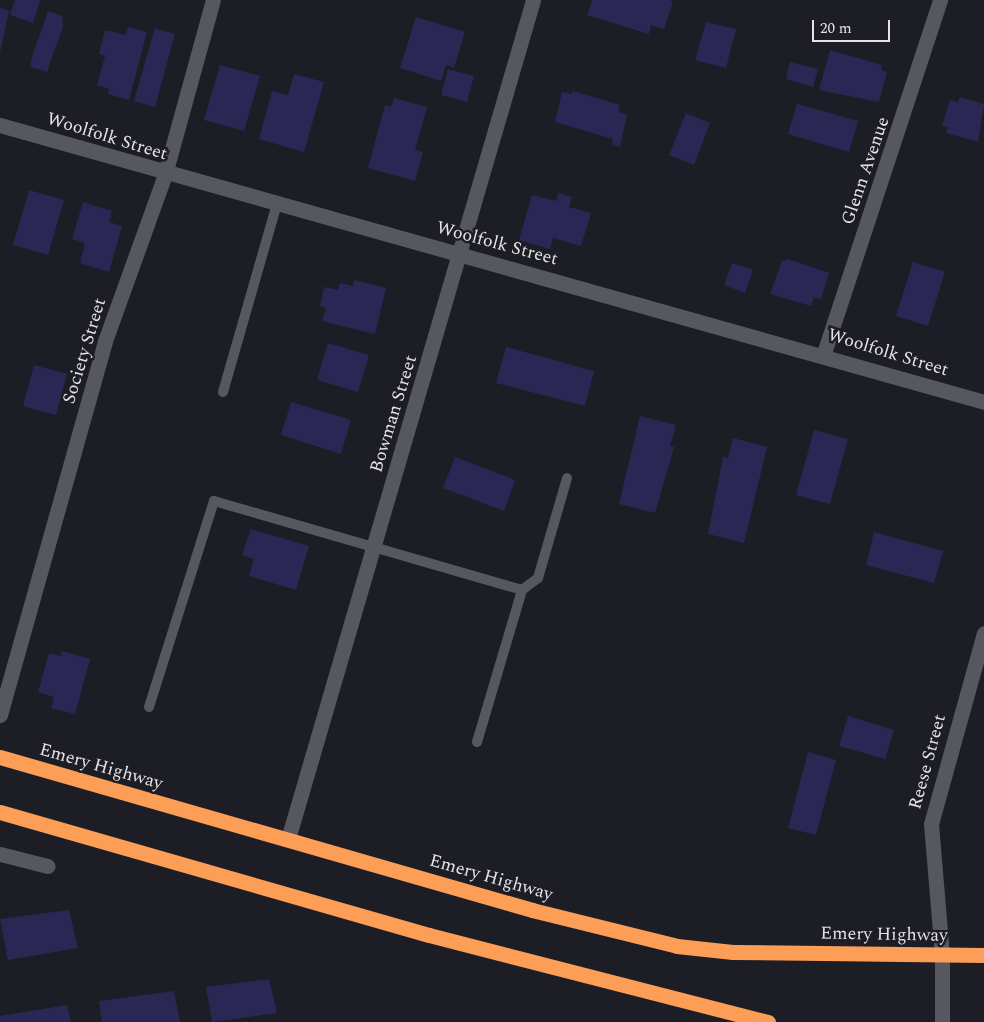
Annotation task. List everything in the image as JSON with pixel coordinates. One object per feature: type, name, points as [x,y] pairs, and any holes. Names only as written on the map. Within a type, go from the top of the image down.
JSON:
[{"type":"highway","name":"Emery Highway","points":[[0,757],[532,910],[677,946],[733,952],[984,955]]},
{"type":"highway","points":[[0,812],[429,935],[768,1022]]},
{"type":"street","name":"Society Street","points":[[0,715],[105,341],[165,174],[213,0]]},
{"type":"street","name":"Bowman Street","points":[[288,839],[461,254],[533,0]]},
{"type":"street","name":"Glenn Avenue","points":[[824,353],[940,0]]},
{"type":"street","name":"Woolfolk Street","points":[[0,125],[165,174],[824,353],[984,402]]},
{"type":"street","name":"Reese Street","points":[[942,1022],[942,955],[931,824],[984,633]]},
{"type":"street","points":[[0,854],[47,866]]},
{"type":"lane","points":[[224,392],[277,204]]},
{"type":"lane","points":[[478,742],[522,590],[538,578],[567,478]]},
{"type":"lane","points":[[149,707],[214,501],[374,549],[522,590]]},
{"type":"building","points":[[15,0],[40,0],[33,23],[10,15]]},
{"type":"building","points":[[592,0],[673,1],[664,29],[651,25],[649,34],[587,15]]},
{"type":"building","points":[[0,8],[9,11],[0,53]]},
{"type":"building","points":[[48,11],[62,16],[63,26],[47,72],[31,67],[31,60]]},
{"type":"building","points":[[416,17],[465,32],[454,68],[446,65],[441,81],[400,68]]},
{"type":"building","points":[[706,22],[736,29],[726,68],[695,60]]},
{"type":"building","points":[[128,27],[147,32],[129,100],[108,94],[109,89],[97,85],[105,56],[99,54],[105,30],[126,35]]},
{"type":"building","points":[[155,28],[175,34],[155,107],[134,101]]},
{"type":"building","points":[[830,50],[882,65],[881,70],[887,72],[879,102],[819,90]]},
{"type":"building","points":[[790,62],[818,69],[813,87],[786,79]]},
{"type":"building","points":[[220,65],[260,76],[244,131],[204,120]]},
{"type":"building","points":[[448,69],[474,76],[467,102],[441,95]]},
{"type":"building","points":[[294,74],[324,82],[304,152],[259,139],[272,91],[288,95]]},
{"type":"building","points":[[573,91],[620,105],[618,112],[627,114],[620,147],[612,144],[613,139],[555,122],[562,92],[571,94]]},
{"type":"building","points":[[960,97],[984,104],[978,142],[946,133],[948,127],[942,125],[950,100],[958,103]]},
{"type":"building","points":[[394,98],[427,107],[415,150],[423,152],[415,181],[368,168],[385,105],[391,107]]},
{"type":"building","points":[[797,104],[858,121],[849,152],[788,134]]},
{"type":"building","points":[[686,113],[710,123],[694,165],[669,155]]},
{"type":"building","points":[[29,190],[64,200],[48,255],[13,245]]},
{"type":"building","points":[[558,193],[572,197],[569,207],[591,213],[581,246],[553,238],[550,249],[519,240],[532,195],[556,201]]},
{"type":"building","points":[[83,202],[112,211],[109,222],[122,226],[109,272],[80,263],[85,243],[72,239]]},
{"type":"building","points":[[788,259],[829,273],[821,299],[814,297],[811,306],[770,294],[782,261]]},
{"type":"building","points":[[913,262],[945,272],[928,326],[896,316]]},
{"type":"building","points":[[732,263],[753,270],[745,293],[724,285]]},
{"type":"building","points":[[354,280],[386,288],[375,334],[322,321],[326,308],[320,306],[324,287],[338,290],[340,283],[353,286]]},
{"type":"building","points":[[328,343],[369,355],[358,392],[317,380]]},
{"type":"building","points":[[506,347],[594,371],[585,406],[496,383]]},
{"type":"building","points":[[34,365],[67,374],[56,415],[23,406]]},
{"type":"building","points":[[291,402],[351,420],[341,454],[281,435]]},
{"type":"building","points":[[640,416],[676,425],[670,446],[674,447],[655,513],[619,504]]},
{"type":"building","points":[[814,430],[848,439],[830,504],[796,495]]},
{"type":"building","points":[[733,438],[767,447],[744,543],[708,534],[723,457],[728,458]]},
{"type":"building","points":[[455,457],[515,480],[504,511],[443,488]]},
{"type":"building","points":[[251,529],[309,546],[296,590],[249,576],[254,559],[242,555]]},
{"type":"building","points":[[874,532],[943,551],[934,583],[866,565]]},
{"type":"building","points":[[62,651],[90,659],[75,714],[51,708],[54,697],[38,692],[49,653],[60,656]]},
{"type":"building","points":[[848,716],[894,730],[885,759],[839,746]]},
{"type":"building","points":[[808,752],[836,760],[816,835],[788,828]]},
{"type":"building","points":[[69,910],[78,948],[8,960],[0,919]]},
{"type":"building","points":[[269,979],[277,1013],[212,1022],[206,987]]},
{"type":"building","points":[[174,991],[180,1022],[102,1022],[99,1001]]},
{"type":"building","points":[[67,1005],[71,1022],[0,1022],[0,1016]]}]
